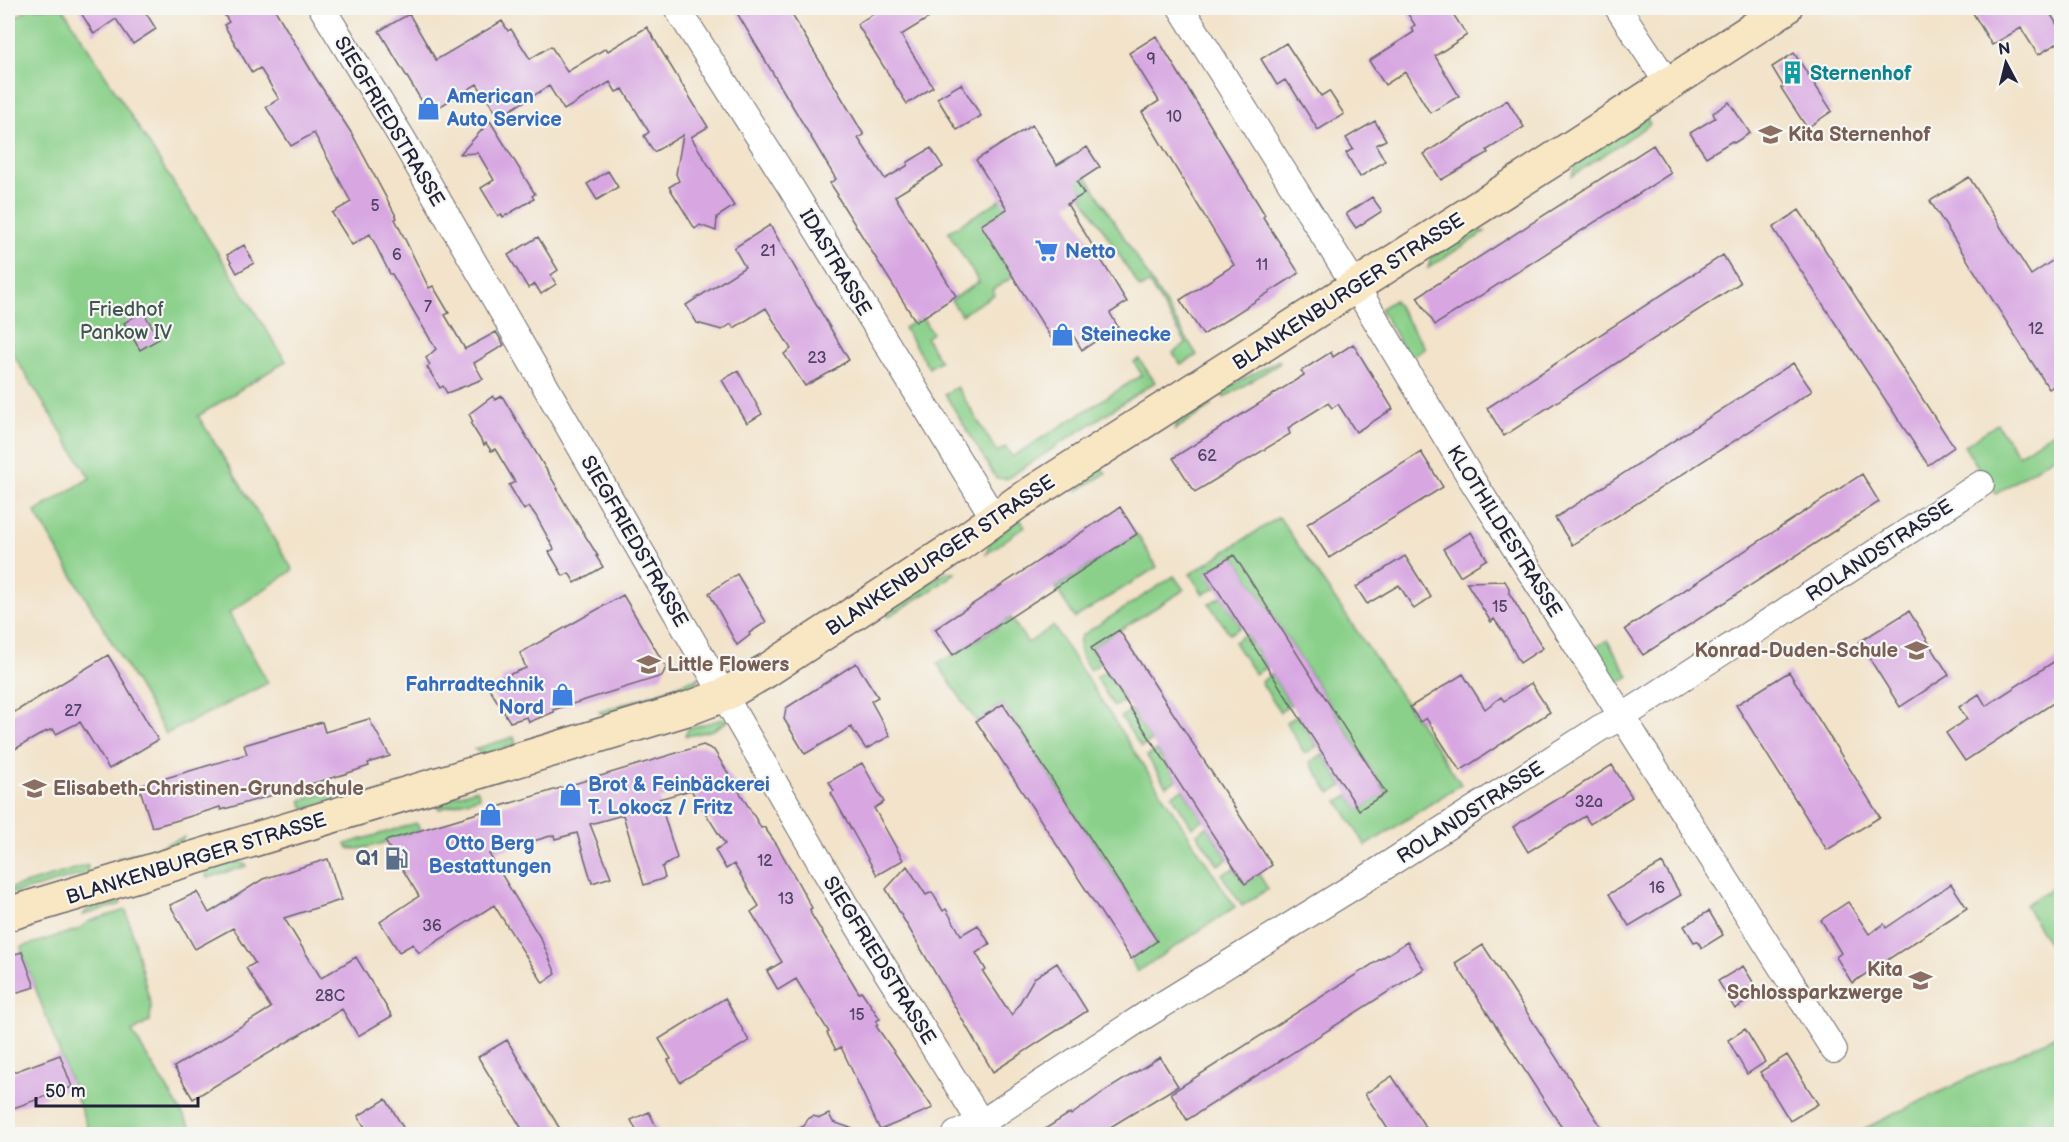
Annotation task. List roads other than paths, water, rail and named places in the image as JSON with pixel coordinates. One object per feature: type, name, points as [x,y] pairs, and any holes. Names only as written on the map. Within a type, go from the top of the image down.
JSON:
[{"type":"main road","name":"BLANKENBURGER STRASSE","points":[[8,914],[687,709],[724,695],[766,671],[885,594],[957,546],[994,518],[1356,287],[1785,8]]},
{"type":"street","name":"SIEGFRIEDSTRASSE","points":[[322,8],[402,138],[845,905],[985,1129]]},
{"type":"street","name":"IDASTRASSE","points":[[677,8],[790,186],[994,518]]},
{"type":"street","name":"KLOTHILDESTRASSE","points":[[1181,8],[1356,287],[1472,480],[1834,1050]]},
{"type":"street","points":[[1618,8],[1669,85]]},
{"type":"street","name":"ROLANDSTRASSE","points":[[956,1134],[985,1129],[1144,1016],[1364,880],[1600,728],[1622,717],[1981,484]]},
{"type":"place","name":"Sternenhof","points":[[1792,73]]},
{"type":"place","name":"American Auto Service","points":[[429,108]]},
{"type":"place","name":"Kita Sternenhof","points":[[1770,134]]},
{"type":"place","name":"Netto","points":[[1047,251]]},
{"type":"place","name":"Steinecke","points":[[1063,334]]},
{"type":"place","name":"Konrad-Duden-Schule","points":[[1916,650]]},
{"type":"place","name":"Little Flowers","points":[[649,664]]},
{"type":"place","name":"Fahrradtechnik Nord","points":[[562,695]]},
{"type":"place","name":"Elisabeth-Christinen-Grundschule","points":[[35,788]]},
{"type":"place","name":"Brot & Feinbäckerei T. Lokocz / Fritz","points":[[570,795]]},
{"type":"place","name":"Otto Berg Bestattungen","points":[[490,815]]},
{"type":"place","name":"Q1","points":[[397,858]]},
{"type":"place","name":"Kita Schlossparkzwerge","points":[[1921,980]]},
{"type":"park label","name":"Friedhof Pankow IV","points":[[126,320]]}]
